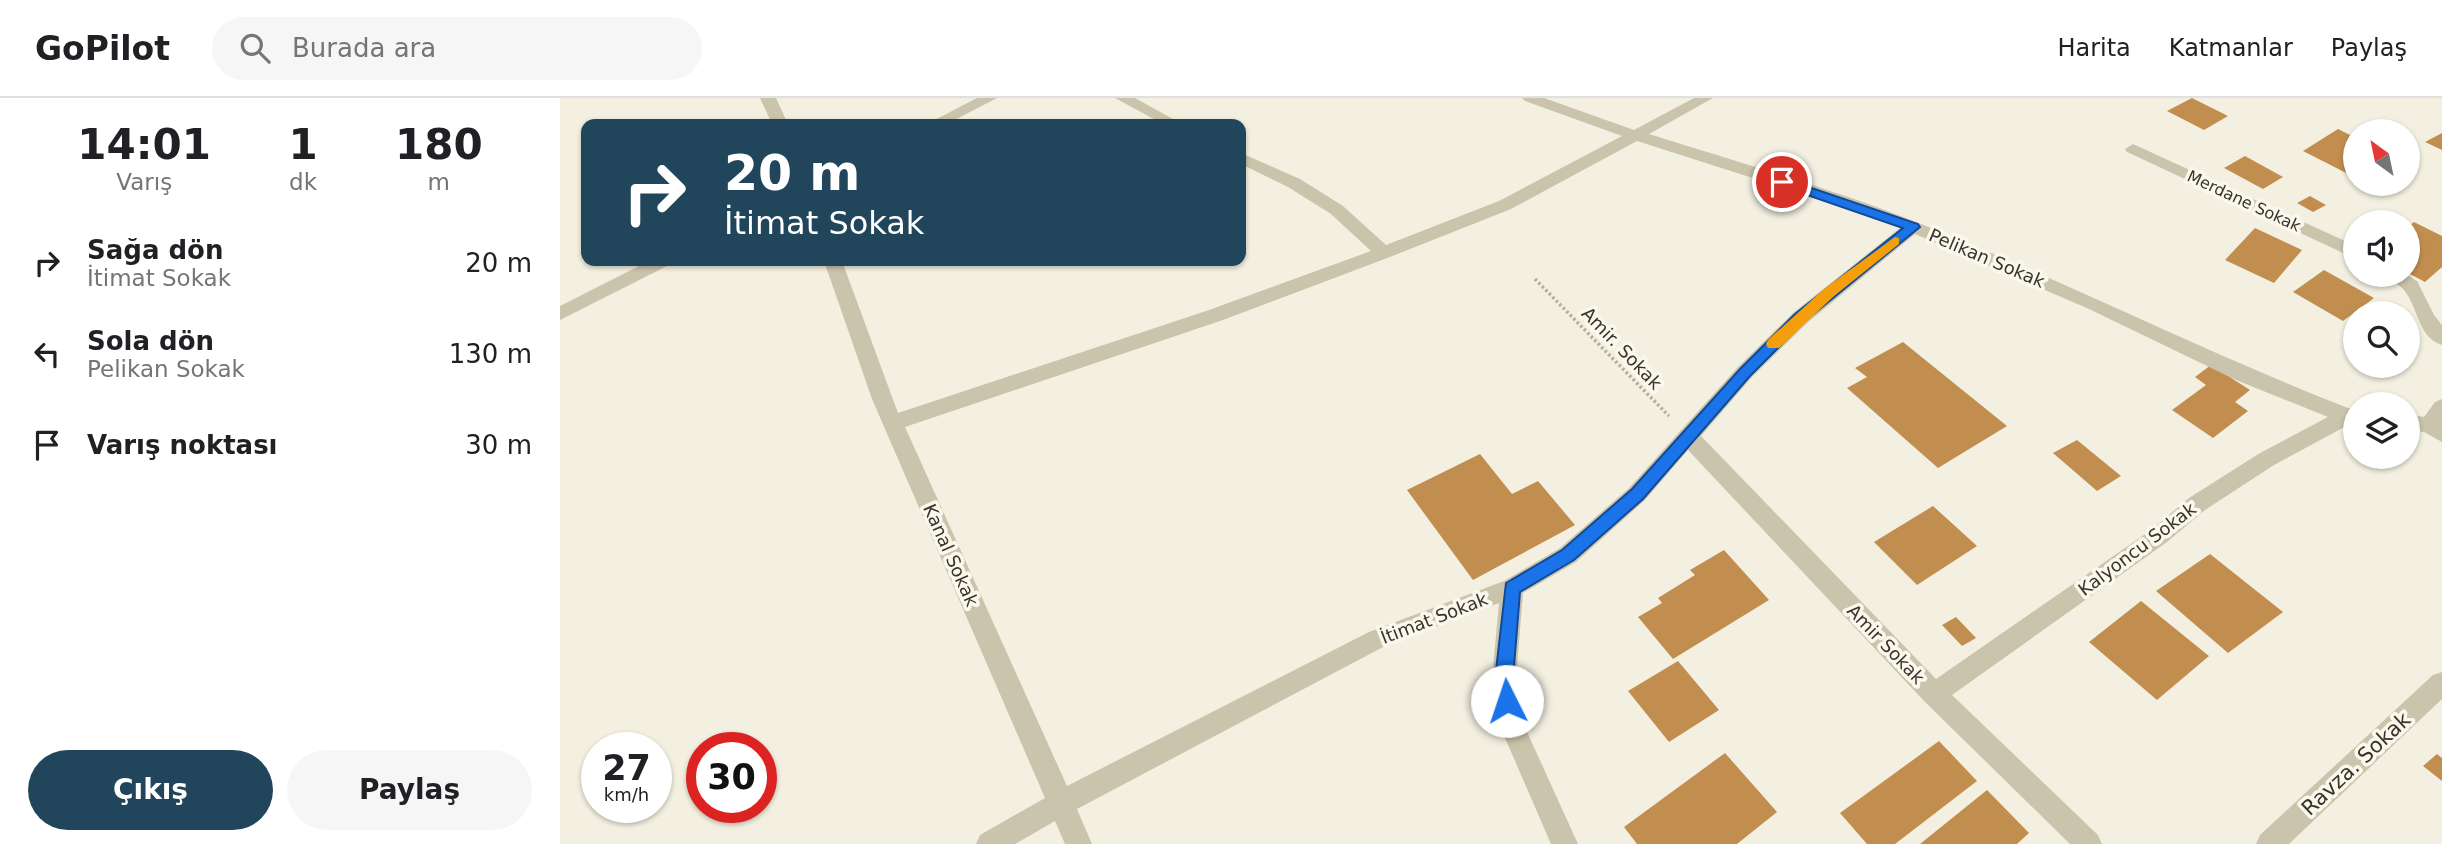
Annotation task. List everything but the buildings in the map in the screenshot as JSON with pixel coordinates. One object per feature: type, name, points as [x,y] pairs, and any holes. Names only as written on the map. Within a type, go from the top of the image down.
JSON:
[{"type":"street","points":[[768,98],[777,119]]},
{"type":"street","points":[[945,119],[989,98]]},
{"type":"street","points":[[1124,98],[1164,119]]},
{"type":"street","name":"Pelikan Sokak","points":[[1530,98],[1913,227],[2096,305],[2244,375],[2343,413]]},
{"type":"street","points":[[893,423],[1216,315],[1505,205],[1705,98]]},
{"type":"street","name":"Merdane Sokak","points":[[2133,149],[2343,247]]},
{"type":"street","points":[[1246,160],[1294,183],[1337,210],[1384,253]]},
{"type":"street","name":"İtimat Sokak","points":[[989,844],[1061,803],[1377,639],[1512,588],[1568,555],[1637,494],[1745,372],[1800,318],[1913,227]]},
{"type":"street","points":[[560,314],[653,266]]},
{"type":"street","name":"Kanal Sokak","points":[[835,266],[893,423],[1079,844]]},
{"type":"street","points":[[2412,287],[2426,318],[2442,338]]},
{"type":"street","points":[[2435,429],[2442,407]]},
{"type":"street","name":"Kalyoncu Sokak","points":[[1934,694],[2159,536],[2197,504],[2267,459],[2343,420]]},
{"type":"street","name":"Amir Sokak","points":[[1689,437],[1934,694],[2090,844]]},
{"type":"street","points":[[1512,588],[1504,679],[1511,724],[1564,844]]},
{"type":"street","name":"Ravza. Sokak","points":[[2269,844],[2442,683]]},
{"type":"path","name":"Amir. Sokak","points":[[1535,279],[1689,437]]},
{"type":"slow traffic","points":[[1773,344],[1829,292],[1895,241]]},
{"type":"route","points":[[1507,701],[1504,679],[1512,588],[1568,555],[1637,494],[1745,372],[1800,318],[1913,227],[1782,182]]}]
